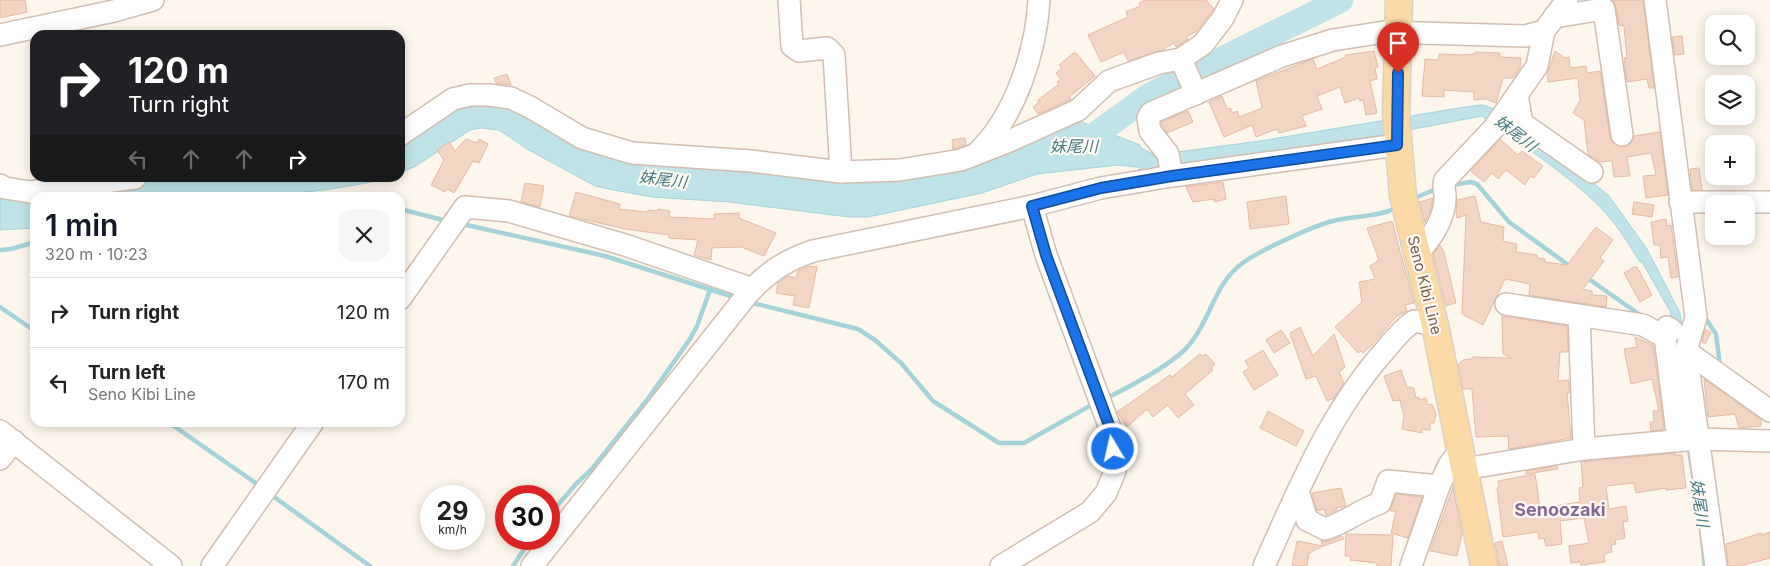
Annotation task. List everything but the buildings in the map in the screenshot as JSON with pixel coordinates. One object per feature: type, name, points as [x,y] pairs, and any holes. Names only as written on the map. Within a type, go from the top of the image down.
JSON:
[{"type":"main road","name":"Seno Kibi Line","points":[[1399,0],[1397,131],[1404,203],[1436,325],[1484,566]]},
{"type":"street","points":[[0,35],[114,11],[154,0]]},
{"type":"street","points":[[789,0],[792,46],[799,51],[827,48],[834,55],[841,172]]},
{"type":"street","points":[[974,154],[989,141],[1023,80],[1034,44],[1039,0]]},
{"type":"street","points":[[1417,254],[1438,225],[1445,199],[1444,188],[1505,112],[1537,66],[1549,24],[1567,0]]},
{"type":"street","points":[[1655,0],[1685,202],[1696,317],[1678,339],[1686,440],[1716,566]]},
{"type":"street","points":[[405,132],[453,99],[489,95],[510,98],[582,138],[632,153],[751,161],[841,172],[900,170],[961,160],[1078,110],[1109,81],[1160,63],[1182,61],[1204,44],[1230,1]]},
{"type":"street","points":[[1170,165],[1150,131],[1148,118],[1151,113],[1195,91],[1282,56],[1324,43],[1384,32],[1525,36],[1549,24],[1604,9],[1622,135]]},
{"type":"street","points":[[1182,61],[1195,91]]},
{"type":"street","points":[[1505,112],[1592,172]]},
{"type":"street","points":[[532,566],[747,297],[772,270],[789,259],[813,251],[1032,206],[1101,188],[1170,165],[1397,131]]},
{"type":"street","points":[[0,185],[5,188],[30,192],[105,182]]},
{"type":"street","points":[[1685,202],[1770,202]]},
{"type":"street","points":[[1001,566],[1090,512],[1106,492],[1114,471],[1110,428],[1046,255],[1032,206]]},
{"type":"street","points":[[405,292],[465,207],[509,211],[625,245],[747,297]]},
{"type":"street","points":[[1506,304],[1643,324],[1678,339],[1770,411]]},
{"type":"street","points":[[1578,315],[1584,449]]},
{"type":"street","points":[[1264,566],[1318,447],[1360,380],[1404,327],[1414,321],[1436,325]]},
{"type":"street","points":[[212,566],[310,427]]},
{"type":"street","points":[[0,459],[7,436],[171,566]]},
{"type":"street","points":[[1411,566],[1439,486],[1449,465],[1463,459],[1686,440],[1770,441]]},
{"type":"street","points":[[1298,491],[1307,520],[1325,529],[1339,524],[1368,507],[1380,503],[1388,481],[1439,486]]},
{"type":"water","name":"妹尾川","points":[[495,99],[576,140],[890,175],[1074,119],[1140,145],[1141,148],[1155,155],[1260,141],[1465,107],[1482,105],[1498,110],[1562,157],[1609,196],[1647,249],[1680,313],[1713,566],[1703,566],[1699,525],[1675,371],[1670,311],[1642,262],[1640,262],[1617,226],[1606,213],[1558,170],[1482,116],[1382,135],[1144,172],[1137,167],[1118,165],[1037,174],[982,193],[868,217],[849,217],[729,202],[652,197],[595,186],[527,149],[499,130],[480,128],[470,130],[416,166],[405,171],[405,135],[446,107]]},
{"type":"water","points":[[370,182],[302,192],[30,192],[30,228],[0,230],[0,193],[132,183]]},
{"type":"waterway","points":[[1075,149],[1150,95],[1341,0]]},
{"type":"waterway","points":[[1452,185],[1471,182],[1477,184],[1509,222],[1571,267]]},
{"type":"waterway","points":[[1412,199],[1439,188]]},
{"type":"waterway","points":[[1105,399],[1150,374],[1183,351],[1204,323],[1226,280],[1244,262],[1274,245],[1324,224],[1341,219],[1373,215],[1396,208]]},
{"type":"waterway","points":[[405,210],[447,221]]},
{"type":"waterway","points":[[462,224],[605,256],[737,298]]},
{"type":"waterway","points":[[0,250],[30,243]]},
{"type":"waterway","points":[[1586,277],[1643,317]]},
{"type":"waterway","points":[[560,502],[592,469],[647,400],[690,339],[697,326],[710,290]]},
{"type":"waterway","points":[[749,302],[858,329],[875,340],[901,363],[933,401],[999,443],[1024,443],[1095,403]]},
{"type":"waterway","points":[[0,307],[30,328]]},
{"type":"waterway","points":[[1704,316],[1716,334],[1720,366]]},
{"type":"waterway","points":[[175,427],[260,486]]},
{"type":"waterway","points":[[270,494],[370,566]]},
{"type":"waterway","points":[[513,566],[524,550]]},
{"type":"district","name":"Senoozaki","points":[[1560,509]]},
{"type":"route","points":[[1113,449],[1110,428],[1104,408],[1046,255],[1032,206],[1101,188],[1172,176],[1397,145],[1398,73]]}]
